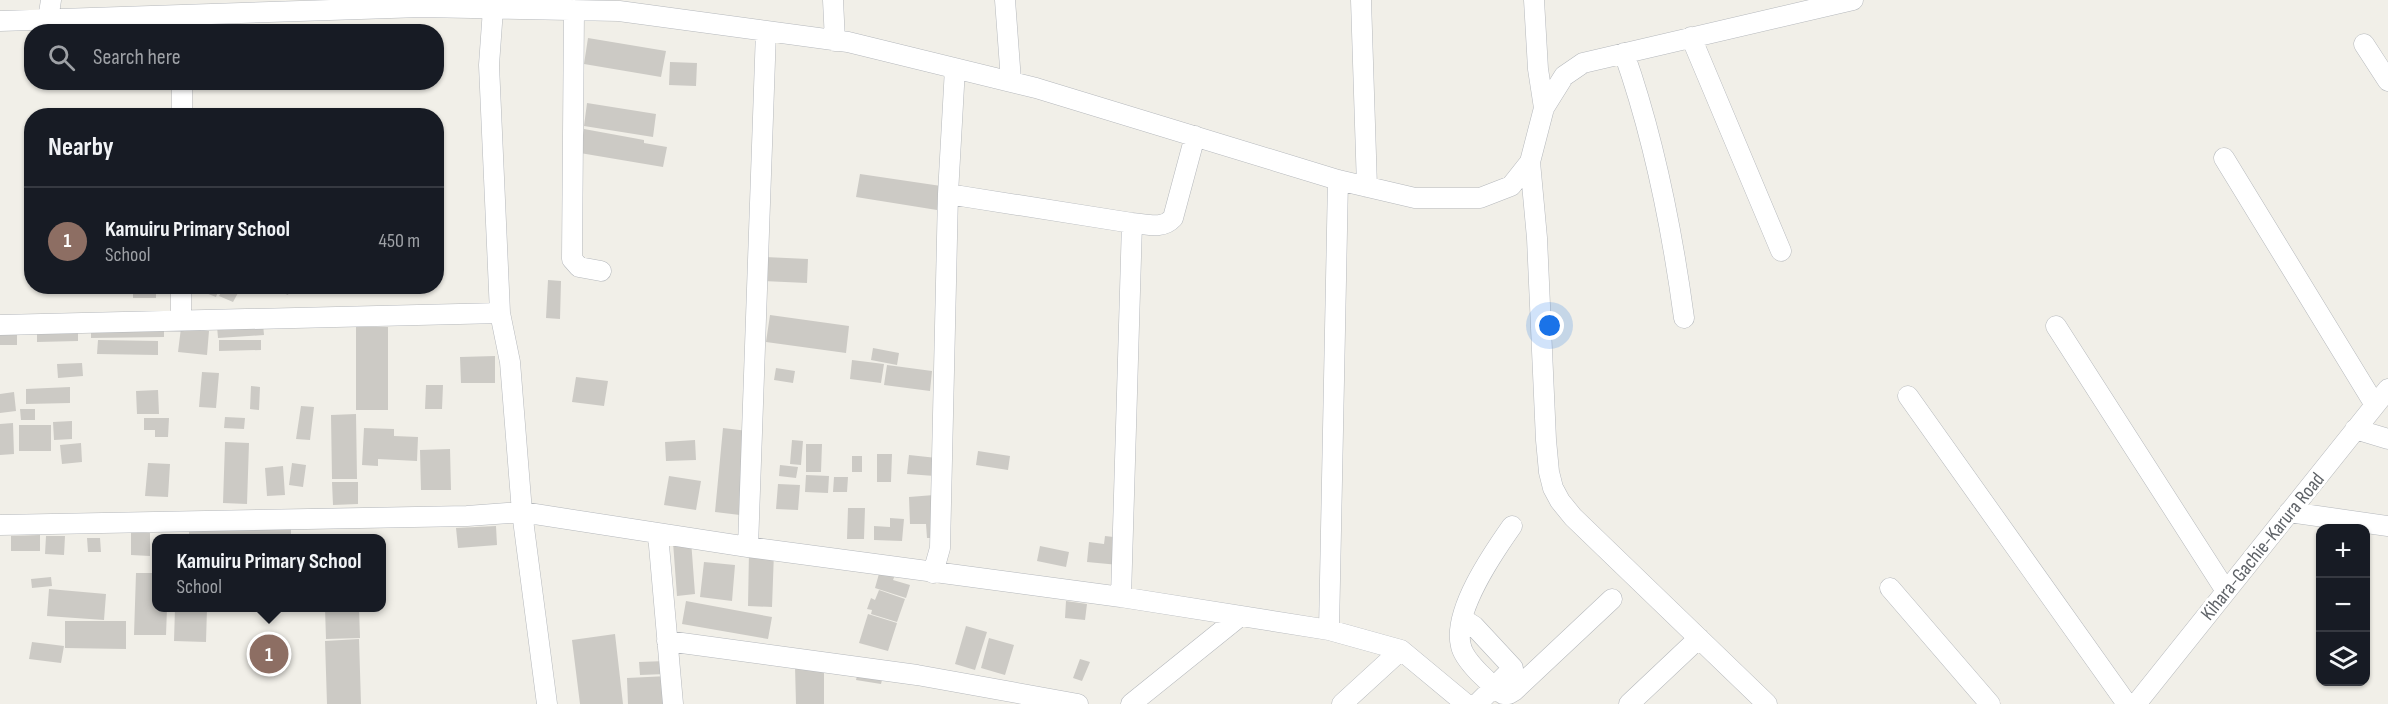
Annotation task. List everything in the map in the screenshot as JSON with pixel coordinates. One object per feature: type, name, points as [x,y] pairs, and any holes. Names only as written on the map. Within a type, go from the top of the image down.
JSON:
[{"type":"street","points":[[48,20],[51,0]]},
{"type":"street","points":[[833,0],[836,41]]},
{"type":"street","points":[[1005,0],[1011,81]]},
{"type":"street","points":[[1361,0],[1367,187]]},
{"type":"street","points":[[1534,0],[1538,69],[1544,108]]},
{"type":"street","points":[[1767,704],[1573,517],[1553,488],[1546,440],[1537,238],[1530,162],[1544,108],[1564,76],[1583,63],[1853,0]]},
{"type":"street","points":[[0,21],[183,24],[262,6],[482,5],[619,11],[836,41],[1011,81],[1338,180],[1415,198],[1480,198],[1511,186],[1530,162]]},
{"type":"street","points":[[482,5],[489,65],[500,313],[510,362],[522,512],[547,704]]},
{"type":"street","points":[[574,10],[572,259],[579,267],[601,272]]},
{"type":"street","points":[[748,547],[766,31]]},
{"type":"street","points":[[1691,37],[1781,251]]},
{"type":"street","points":[[2364,44],[2388,81]]},
{"type":"street","points":[[1624,53],[1648,129],[1676,257],[1684,318]]},
{"type":"street","points":[[933,573],[940,548],[948,194],[955,68]]},
{"type":"street","points":[[182,90],[182,108]]},
{"type":"street","points":[[948,194],[1132,223],[1167,225],[1173,218],[1195,136]]},
{"type":"street","points":[[2224,158],[2375,405]]},
{"type":"street","points":[[1329,630],[1338,180]]},
{"type":"street","points":[[1121,597],[1132,223]]},
{"type":"street","points":[[181,294],[181,321]]},
{"type":"street","points":[[0,324],[500,313]]},
{"type":"street","points":[[2056,326],[2226,591]]},
{"type":"street","name":"Kihara-Gachie-Karura Road","points":[[2136,704],[2388,389]]},
{"type":"street","points":[[1908,396],[2127,704]]},
{"type":"street","points":[[2355,429],[2388,439]]},
{"type":"street","points":[[0,525],[455,517],[522,512],[748,547],[1121,597],[1329,630],[1401,650],[1466,704]]},
{"type":"street","points":[[2289,512],[2388,526]]},
{"type":"street","points":[[1512,526],[1475,583],[1459,637],[1466,657],[1503,694],[1514,691],[1612,598]]},
{"type":"street","points":[[658,534],[673,704]]},
{"type":"street","points":[[1890,588],[1990,704]]},
{"type":"street","points":[[1131,704],[1239,617]]},
{"type":"street","points":[[1463,619],[1474,626],[1511,664],[1512,672],[1477,704]]},
{"type":"street","points":[[1629,704],[1699,638]]},
{"type":"street","points":[[667,641],[917,675],[1078,704]]},
{"type":"street","points":[[1342,704],[1401,650]]},
{"type":"building","points":[[588,38],[666,51],[661,77],[584,64]]},
{"type":"building","points":[[670,62],[697,63],[696,86],[669,85]]},
{"type":"building","points":[[587,103],[656,114],[653,137],[584,126]]},
{"type":"building","points":[[584,129],[644,140],[644,143],[667,147],[663,167],[580,153]]},
{"type":"building","points":[[860,174],[941,186],[937,210],[856,197]]},
{"type":"building","points":[[765,257],[808,259],[807,283],[763,281]]},
{"type":"building","points":[[548,280],[561,281],[560,319],[546,318]]},
{"type":"building","points":[[133,294],[156,294],[156,298],[133,298]]},
{"type":"building","points":[[220,294],[237,294],[233,302],[219,296]]},
{"type":"building","points":[[770,315],[849,326],[846,353],[766,342]]},
{"type":"building","points":[[263,324],[264,335],[218,338],[217,326]]},
{"type":"building","points":[[164,326],[164,337],[91,338],[91,327]]},
{"type":"building","points":[[356,327],[388,327],[388,410],[356,410]]},
{"type":"building","points":[[181,328],[209,331],[207,355],[178,352]]},
{"type":"building","points":[[0,330],[17,330],[17,345],[0,345]]},
{"type":"building","points":[[37,330],[78,330],[78,341],[37,342]]},
{"type":"building","points":[[98,340],[158,341],[158,355],[97,354]]},
{"type":"building","points":[[219,340],[261,340],[261,350],[219,351]]},
{"type":"building","points":[[873,348],[899,353],[897,365],[871,360]]},
{"type":"building","points":[[495,356],[495,383],[461,383],[460,357]]},
{"type":"building","points":[[852,360],[884,364],[881,383],[850,379]]},
{"type":"building","points":[[82,363],[83,376],[58,378],[57,364]]},
{"type":"building","points":[[887,365],[932,371],[930,391],[884,385]]},
{"type":"building","points":[[776,368],[795,371],[793,383],[774,380]]},
{"type":"building","points":[[202,372],[219,373],[216,408],[199,407]]},
{"type":"building","points":[[576,377],[608,381],[604,406],[572,402]]},
{"type":"building","points":[[426,385],[443,385],[442,409],[425,409]]},
{"type":"building","points":[[251,386],[260,387],[259,410],[250,409]]},
{"type":"building","points":[[70,387],[70,403],[26,404],[26,389]]},
{"type":"building","points":[[158,390],[159,414],[137,414],[136,391]]},
{"type":"building","points":[[14,392],[16,411],[0,413],[0,394]]},
{"type":"building","points":[[301,406],[314,407],[310,440],[296,439]]},
{"type":"building","points":[[20,409],[35,409],[35,420],[21,420]]},
{"type":"building","points":[[356,414],[357,479],[332,479],[331,415]]},
{"type":"building","points":[[225,417],[245,418],[244,429],[224,428]]},
{"type":"building","points":[[144,418],[169,418],[168,437],[155,437],[155,430],[144,430]]},
{"type":"building","points":[[72,421],[72,439],[54,440],[53,422]]},
{"type":"building","points":[[13,423],[14,454],[0,455],[0,424]]},
{"type":"building","points":[[19,425],[51,425],[51,451],[19,451]]},
{"type":"building","points":[[364,428],[394,429],[394,436],[418,437],[417,461],[378,459],[378,466],[362,465]]},
{"type":"building","points":[[723,428],[748,431],[740,515],[715,512]]},
{"type":"building","points":[[695,440],[696,460],[666,461],[665,442]]},
{"type":"building","points":[[792,440],[803,441],[801,465],[790,464]]},
{"type":"building","points":[[225,442],[249,443],[247,504],[223,503]]},
{"type":"building","points":[[81,443],[82,462],[62,464],[60,445]]},
{"type":"building","points":[[806,444],[822,444],[821,472],[806,472]]},
{"type":"building","points":[[450,449],[451,490],[421,490],[420,450]]},
{"type":"building","points":[[978,451],[1010,456],[1008,470],[976,465]]},
{"type":"building","points":[[877,454],[892,454],[891,482],[877,482]]},
{"type":"building","points":[[909,455],[937,458],[935,476],[907,474]]},
{"type":"building","points":[[852,456],[862,456],[862,472],[852,472]]},
{"type":"building","points":[[148,463],[170,464],[168,497],[145,496]]},
{"type":"building","points":[[292,463],[306,465],[303,487],[289,485]]},
{"type":"building","points":[[780,465],[798,467],[796,478],[779,476]]},
{"type":"building","points":[[283,466],[285,495],[267,496],[265,468]]},
{"type":"building","points":[[806,475],[829,476],[828,493],[805,492]]},
{"type":"building","points":[[669,476],[701,481],[696,510],[664,505]]},
{"type":"building","points":[[834,477],[848,477],[847,492],[833,492]]},
{"type":"building","points":[[332,482],[358,482],[358,504],[333,505]]},
{"type":"building","points":[[778,484],[800,485],[798,510],[776,509]]},
{"type":"building","points":[[934,495],[936,538],[927,538],[926,524],[910,524],[909,497]]},
{"type":"building","points":[[848,508],[865,508],[864,539],[847,539]]},
{"type":"building","points":[[890,518],[904,519],[902,541],[874,540],[874,526],[890,527]]},
{"type":"building","points":[[496,526],[497,545],[458,548],[456,528]]},
{"type":"building","points":[[189,529],[291,529],[291,534],[189,534]]},
{"type":"building","points":[[131,532],[150,533],[150,556],[131,555]]},
{"type":"building","points":[[40,535],[40,551],[11,551],[11,536]]},
{"type":"building","points":[[46,536],[65,536],[64,555],[45,554]]},
{"type":"building","points":[[1105,536],[1122,538],[1119,565],[1087,562],[1089,542],[1104,544]]},
{"type":"building","points":[[87,538],[100,538],[101,552],[88,552]]},
{"type":"building","points":[[691,540],[695,594],[677,596],[673,542]]},
{"type":"building","points":[[1040,546],[1069,552],[1066,567],[1037,561]]},
{"type":"building","points":[[749,551],[774,552],[772,607],[748,606]]},
{"type":"building","points":[[704,562],[735,565],[732,601],[700,597]]},
{"type":"building","points":[[880,570],[895,575],[893,580],[910,585],[906,598],[875,588]]},
{"type":"building","points":[[136,573],[152,573],[152,612],[167,612],[166,635],[134,635]]},
{"type":"building","points":[[51,577],[52,586],[32,588],[31,579]]},
{"type":"building","points":[[49,589],[106,594],[104,620],[47,616]]},
{"type":"building","points":[[879,590],[905,599],[897,622],[871,614],[872,610],[867,609],[871,598],[875,600]]},
{"type":"building","points":[[686,601],[772,617],[768,639],[682,624]]},
{"type":"building","points":[[1066,601],[1087,604],[1085,620],[1065,618]]},
{"type":"building","points":[[175,612],[207,612],[206,642],[174,641]]},
{"type":"building","points":[[325,612],[359,612],[360,638],[326,639]]},
{"type":"building","points":[[868,614],[897,623],[888,651],[859,643]]},
{"type":"building","points":[[65,621],[126,621],[126,649],[65,648]]},
{"type":"building","points":[[966,626],[987,632],[975,670],[955,664]]},
{"type":"building","points":[[615,634],[623,704],[580,704],[572,640]]},
{"type":"building","points":[[989,638],[1014,645],[1005,675],[981,668]]},
{"type":"building","points":[[359,639],[361,704],[327,704],[325,641]]},
{"type":"building","points":[[32,642],[64,646],[61,663],[29,659]]},
{"type":"building","points":[[1080,659],[1090,662],[1082,681],[1073,678]]},
{"type":"building","points":[[666,661],[666,674],[640,675],[639,662]]},
{"type":"building","points":[[824,665],[824,704],[796,704],[795,666]]},
{"type":"building","points":[[858,672],[883,676],[881,684],[856,680]]},
{"type":"building","points":[[668,676],[670,704],[628,704],[627,678]]},
{"type":"place","name":"Kamuiru Primary School","points":[[269,654]]}]
